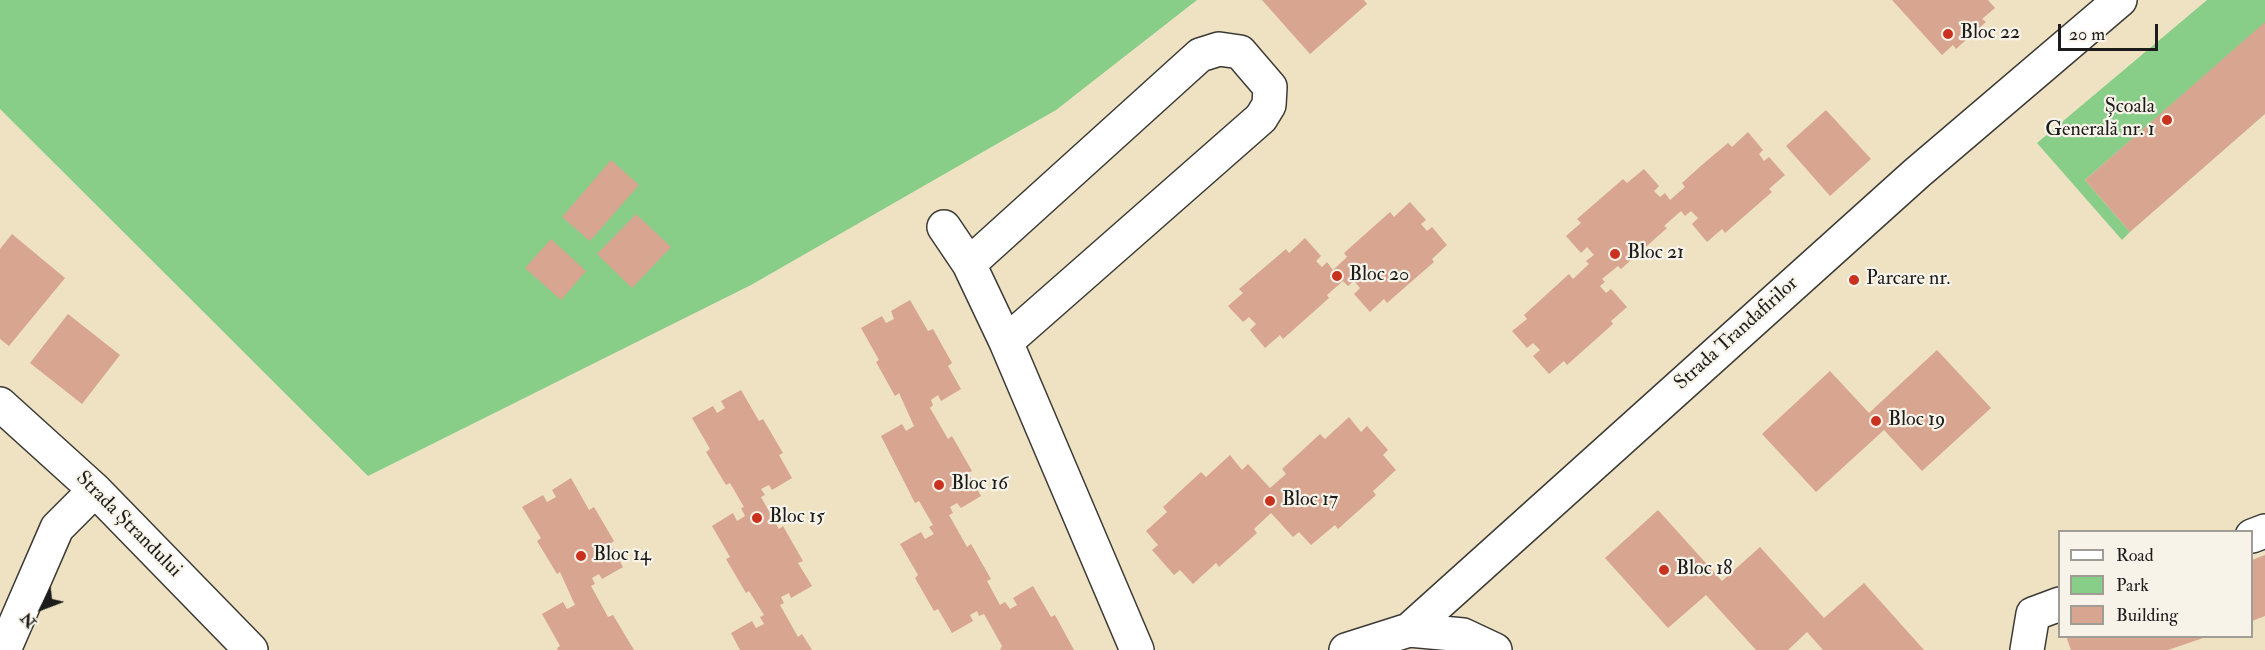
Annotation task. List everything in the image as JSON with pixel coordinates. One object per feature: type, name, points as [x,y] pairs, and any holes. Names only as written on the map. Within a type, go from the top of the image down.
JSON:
[{"type":"street","name":"Strada Trandafirilor","points":[[1347,650],[1408,630],[1917,173],[2120,0]]},
{"type":"street","points":[[969,264],[1200,55],[1219,50],[1240,52],[1270,87],[1269,105],[1261,118],[1006,342]]},
{"type":"street","points":[[944,226],[969,264],[1006,342],[1137,650]]},
{"type":"street","name":"Strada Ștrandului","points":[[0,404],[95,490],[251,650]]},
{"type":"street","points":[[4,650],[57,528],[95,490]]},
{"type":"street","points":[[2027,650],[2033,614],[2058,605]]},
{"type":"street","points":[[1408,630],[1463,635],[1495,650]]},
{"type":"green space","points":[[0,0],[1197,0],[1056,110],[751,285],[368,476],[0,109]]},
{"type":"green space","points":[[2207,0],[2265,0],[2265,23],[2085,180],[2130,232],[2122,240],[2037,143]]},
{"type":"building","points":[[1262,0],[1364,0],[1367,4],[1310,54]]},
{"type":"building","name":"Bloc 22","points":[[1892,0],[1988,0],[1995,8],[1982,19],[1986,22],[1956,49],[1953,45],[1942,55]]},
{"type":"building","points":[[2265,22],[2265,114],[2130,232],[2085,180]]},
{"type":"building","points":[[1826,110],[1871,159],[1830,196],[1786,146]]},
{"type":"building","name":"Bloc 21","points":[[1748,132],[1763,150],[1759,154],[1764,161],[1769,157],[1785,175],[1769,189],[1772,192],[1725,233],[1722,229],[1707,242],[1692,224],[1698,218],[1691,211],[1685,216],[1681,211],[1664,226],[1667,228],[1621,269],[1618,266],[1602,279],[1605,282],[1600,286],[1606,293],[1611,289],[1627,307],[1611,321],[1613,324],[1567,365],[1564,361],[1549,374],[1533,356],[1540,350],[1533,343],[1527,348],[1512,331],[1527,319],[1524,315],[1569,274],[1573,279],[1589,264],[1586,261],[1594,255],[1587,247],[1581,253],[1566,236],[1581,223],[1577,219],[1623,179],[1627,183],[1644,169],[1659,186],[1654,191],[1660,197],[1665,193],[1670,200],[1685,187],[1682,183],[1703,164],[1728,143],[1732,147]]},
{"type":"building","points":[[611,160],[639,185],[590,241],[562,217]]},
{"type":"building","name":"Bloc 20","points":[[1410,202],[1426,220],[1421,224],[1427,231],[1432,227],[1447,245],[1432,259],[1434,262],[1387,303],[1384,299],[1370,312],[1354,294],[1360,288],[1354,281],[1348,286],[1343,281],[1327,295],[1329,298],[1283,339],[1280,335],[1265,348],[1250,330],[1256,324],[1249,317],[1243,322],[1228,306],[1243,293],[1239,289],[1286,249],[1289,253],[1305,238],[1321,256],[1316,261],[1322,267],[1327,262],[1333,270],[1347,257],[1344,253],[1390,212],[1394,217]]},
{"type":"building","points":[[636,214],[671,247],[632,288],[597,254]]},
{"type":"building","points":[[12,234],[65,278],[9,346],[0,339],[0,249]]},
{"type":"building","points":[[551,239],[586,271],[561,300],[525,268]]},
{"type":"building","name":"Bloc 16","points":[[910,300],[928,331],[933,329],[952,363],[948,366],[961,389],[941,401],[938,395],[931,400],[933,405],[930,408],[948,439],[952,436],[972,471],[968,473],[981,496],[961,508],[957,503],[950,507],[953,513],[949,515],[967,547],[971,544],[991,579],[987,581],[1000,605],[1005,602],[1010,609],[1017,605],[1013,598],[1033,586],[1051,617],[1055,615],[1074,650],[1000,650],[1002,646],[984,614],[979,616],[977,611],[970,615],[973,621],[952,633],[938,609],[934,611],[915,578],[918,575],[900,544],[921,532],[925,539],[934,534],[929,527],[933,525],[919,501],[915,503],[881,436],[902,424],[906,431],[914,426],[899,393],[895,396],[876,362],[879,360],[861,328],[882,316],[886,323],[894,319],[891,311]]},
{"type":"building","points":[[68,314],[120,355],[82,404],[30,363]]},
{"type":"building","name":"Bloc 19","points":[[1937,350],[1991,408],[1922,471],[1884,430],[1816,492],[1762,434],[1830,371],[1869,413]]},
{"type":"building","name":"Bloc 15","points":[[741,390],[759,421],[763,419],[783,453],[779,455],[792,478],[772,490],[769,485],[761,489],[765,495],[761,497],[779,529],[783,526],[803,561],[798,563],[812,586],[791,598],[789,593],[781,597],[784,603],[780,605],[798,637],[802,634],[812,650],[740,650],[731,633],[752,621],[756,628],[764,624],[760,617],[764,615],[749,591],[746,593],[726,559],[730,557],[712,526],[733,513],[737,521],[745,516],[741,508],[744,507],[730,483],[726,485],[706,452],[710,449],[692,418],[713,406],[717,413],[725,408],[721,401]]},
{"type":"building","name":"Bloc 17","points":[[1349,417],[1361,432],[1367,426],[1388,450],[1383,455],[1396,470],[1373,491],[1376,495],[1338,529],[1335,525],[1311,545],[1299,532],[1293,537],[1271,513],[1254,529],[1257,533],[1219,567],[1216,563],[1193,584],[1180,570],[1174,575],[1152,550],[1158,545],[1146,531],[1167,512],[1163,507],[1201,472],[1206,477],[1230,455],[1242,470],[1248,464],[1270,488],[1286,474],[1282,469],[1320,434],[1325,439]]},
{"type":"building","name":"Bloc 14","points":[[571,478],[589,510],[594,507],[614,541],[610,544],[623,567],[602,579],[599,574],[592,578],[595,584],[591,586],[608,617],[613,615],[634,650],[558,650],[560,646],[542,614],[563,602],[567,609],[575,605],[560,572],[557,574],[537,541],[541,538],[522,507],[543,495],[547,502],[556,497],[552,490]]},
{"type":"building","name":"Bloc 18","points":[[1658,510],[1722,581],[1760,547],[1824,618],[1864,583],[1924,650],[1823,650],[1807,632],[1788,650],[1756,650],[1706,595],[1668,628],[1605,558]]},
{"type":"building","points":[[2265,555],[2265,616],[2253,621],[2253,560]]},
{"type":"building","points":[[2067,638],[2203,638],[2168,650],[2071,650]]},
{"type":"place","name":"Bloc 22","points":[[1948,34]]},
{"type":"place","name":"Școala Generală nr. 1","points":[[2167,120]]},
{"type":"place","name":"Bloc 21","points":[[1615,254]]},
{"type":"place","name":"Bloc 20","points":[[1337,276]]},
{"type":"place","name":"Parcare nr.","points":[[1854,280]]},
{"type":"place","name":"Bloc 19","points":[[1876,421]]},
{"type":"place","name":"Bloc 16","points":[[939,485]]},
{"type":"place","name":"Bloc 17","points":[[1270,501]]},
{"type":"place","name":"Bloc 15","points":[[757,518]]},
{"type":"place","name":"Bloc 14","points":[[581,556]]},
{"type":"place","name":"Bloc 18","points":[[1664,570]]}]
